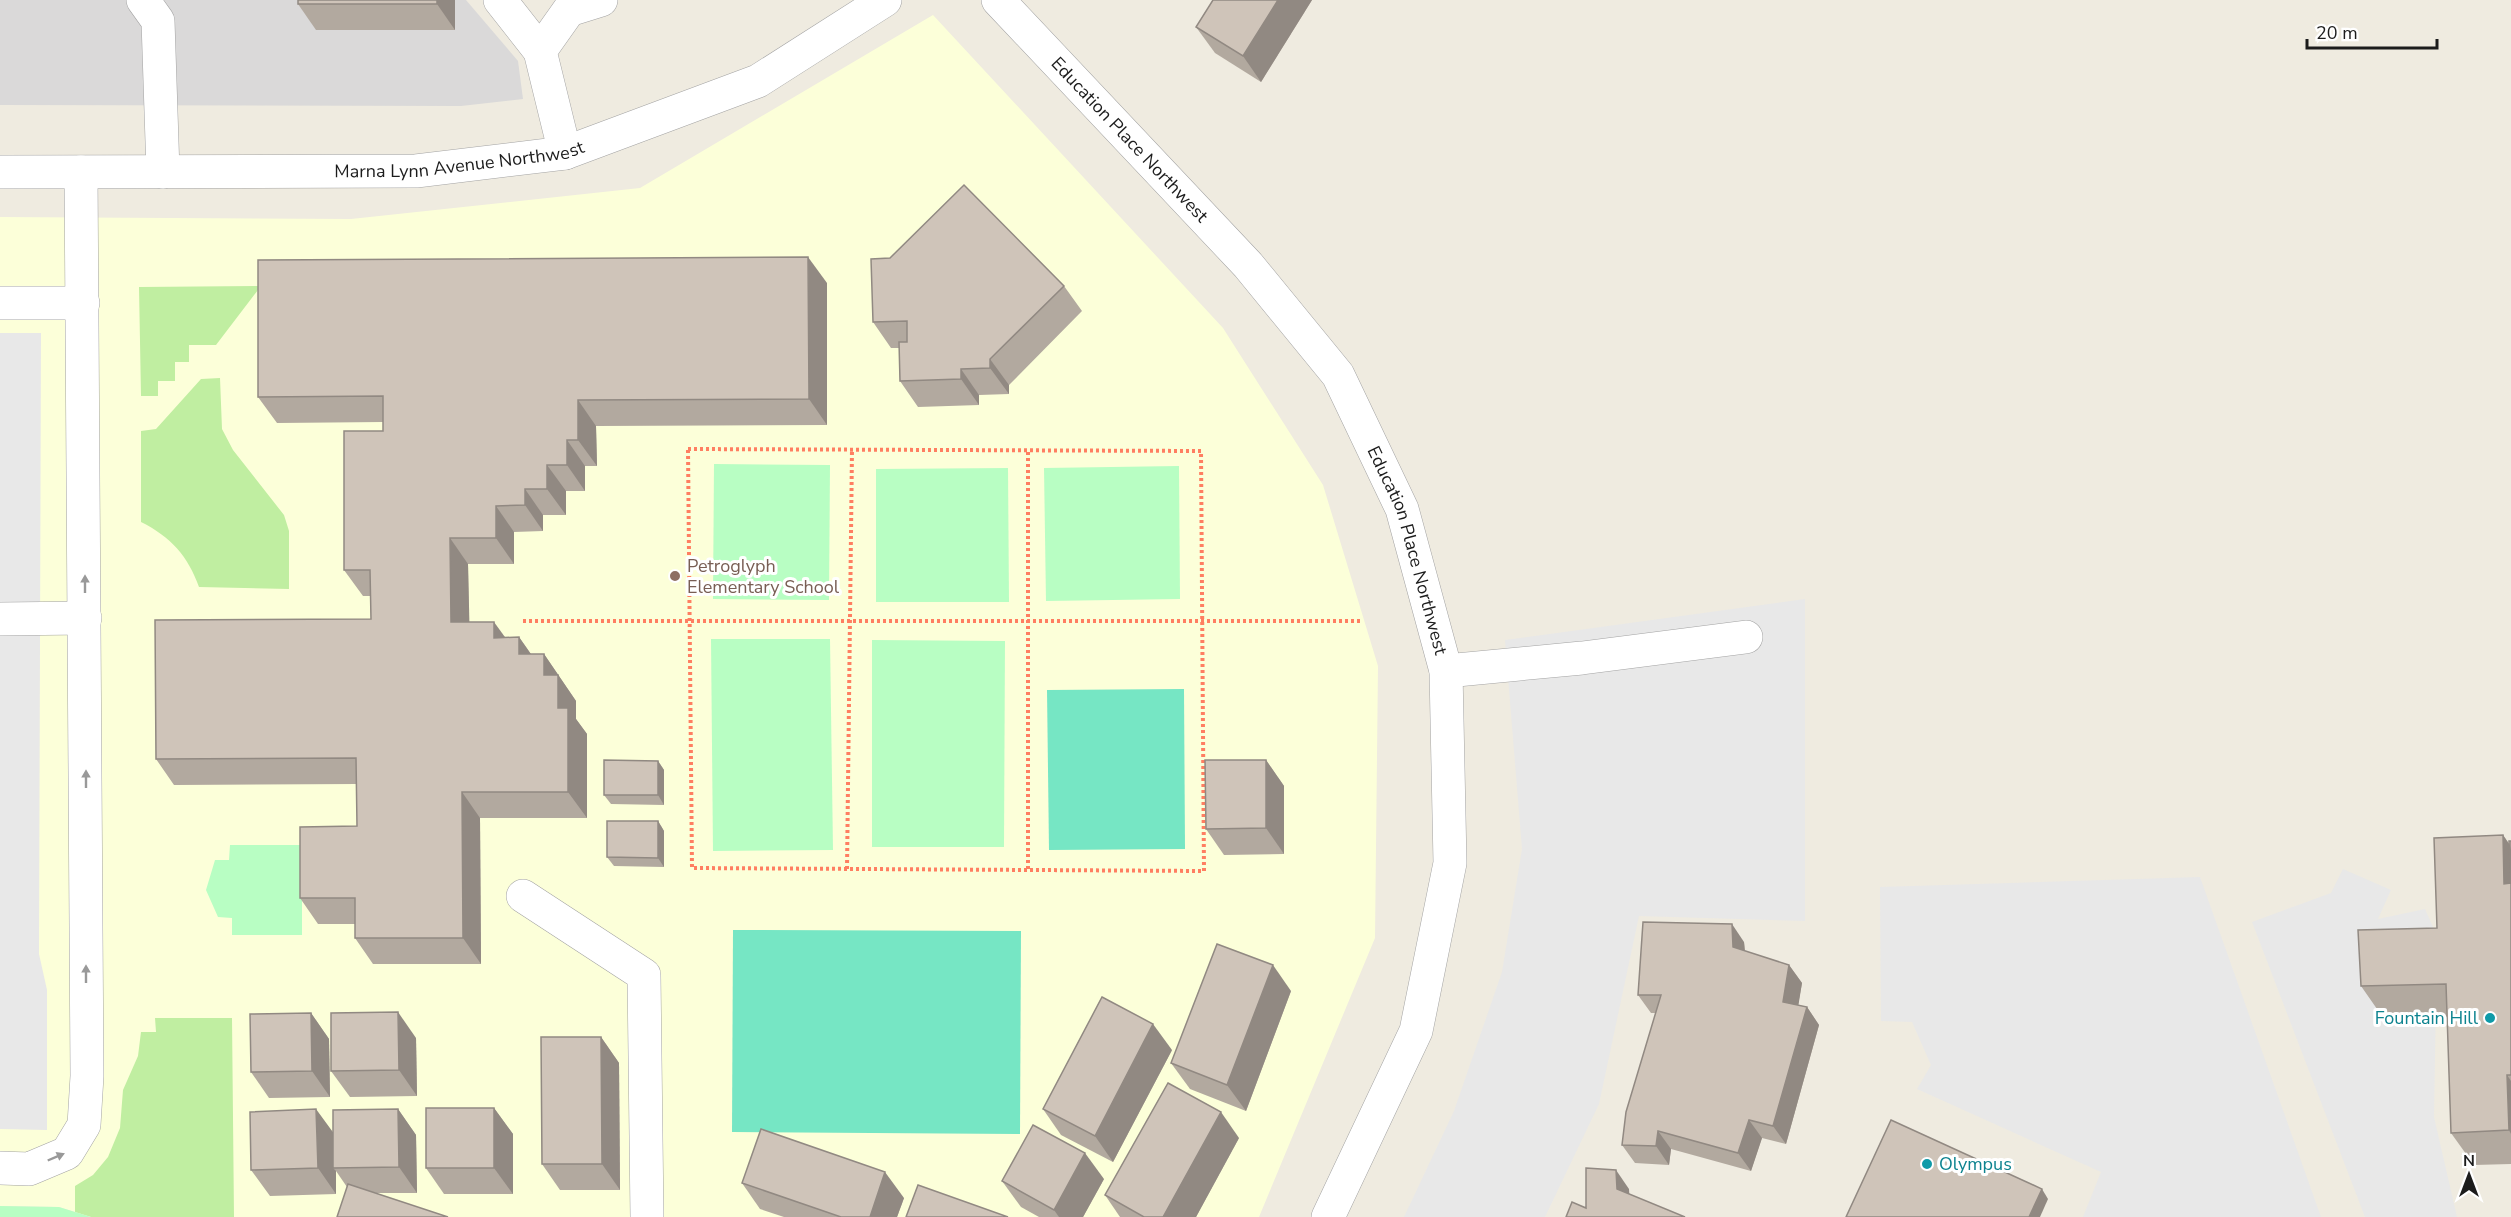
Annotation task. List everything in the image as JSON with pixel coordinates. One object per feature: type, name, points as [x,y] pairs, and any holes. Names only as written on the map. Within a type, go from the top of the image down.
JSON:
[{"type":"street","points":[[143,0],[158,21],[163,172]]},
{"type":"street","points":[[500,0],[540,51],[565,153]]},
{"type":"street","points":[[540,51],[569,10],[601,0]]},
{"type":"street","name":"Marna Lynn Avenue Northwest","points":[[0,172],[416,171],[565,153],[759,81],[885,0]]},
{"type":"street","name":"Education Place Northwest","points":[[998,0],[1248,265],[1338,375],[1401,509],[1446,672],[1450,863],[1416,1031],[1328,1217]]},
{"type":"street","points":[[0,1168],[29,1169],[66,1153],[84,1125],[87,1076],[81,172]]},
{"type":"street","points":[[0,303],[83,303]]},
{"type":"street","points":[[0,619],[85,618]]},
{"type":"street","points":[[1446,672],[1582,658],[1746,637]]},
{"type":"street","points":[[523,896],[644,975],[647,1217]]},
{"type":"path","points":[[688,449],[1028,450],[1202,451],[1204,871],[692,868],[688,449]]},
{"type":"path","points":[[848,868],[852,450]]},
{"type":"path","points":[[1028,450],[1028,869]]},
{"type":"path","points":[[523,621],[1362,621]]},
{"type":"shaded area","points":[[0,0],[466,0],[518,61],[523,99],[461,106],[0,105]]},
{"type":"shaded area","name":"Petroglyph Elementary School","points":[[933,15],[1223,328],[1323,485],[1378,666],[1375,938],[1259,1217],[91,1217],[59,1207],[0,1206],[0,217],[351,219],[640,188]]},
{"type":"shaded area","points":[[0,333],[41,333],[39,954],[47,990],[47,1130],[0,1129]]},
{"type":"shaded area","points":[[1805,599],[1805,921],[1639,916],[1599,1104],[1545,1217],[1404,1217],[1454,1111],[1502,972],[1522,849],[1505,640]]},
{"type":"shaded area","points":[[2343,869],[2391,890],[2378,919],[2425,909],[2437,936],[2434,1117],[2457,1217],[2365,1217],[2252,922],[2331,893]]},
{"type":"shaded area","points":[[2200,877],[2321,1217],[2083,1217],[2101,1172],[1917,1089],[1931,1065],[1912,1022],[1881,1021],[1880,887]]},
{"type":"green space","points":[[261,286],[216,345],[189,345],[189,362],[175,362],[175,381],[158,381],[158,396],[141,396],[139,287]]},
{"type":"green space","points":[[220,378],[222,429],[233,450],[284,515],[289,531],[289,589],[199,587],[190,566],[177,548],[161,534],[141,522],[141,431],[156,429],[201,379]]},
{"type":"green space","points":[[714,464],[830,465],[829,600],[713,599]]},
{"type":"green space","points":[[1179,466],[1180,599],[1046,601],[1044,468]]},
{"type":"green space","points":[[1008,468],[1009,602],[876,602],[876,469]]},
{"type":"green space","points":[[711,639],[830,639],[833,850],[713,851]]},
{"type":"green space","points":[[872,640],[1005,641],[1004,847],[872,847]]},
{"type":"green space","points":[[1184,689],[1185,849],[1049,850],[1047,690]]},
{"type":"green space","points":[[230,845],[302,845],[302,935],[232,935],[232,918],[218,917],[206,890],[215,860],[229,860]]},
{"type":"green space","points":[[733,930],[1021,931],[1020,1134],[732,1132]]},
{"type":"green space","points":[[155,1018],[232,1018],[234,1217],[91,1217],[75,1212],[75,1186],[93,1175],[108,1157],[120,1128],[123,1090],[138,1056],[141,1032],[156,1032]]},
{"type":"green space","points":[[0,1206],[59,1207],[91,1217],[0,1217]]},
{"type":"building","points":[[298,0],[437,0],[437,4],[298,4]]},
{"type":"building","points":[[1213,0],[1278,0],[1243,56],[1196,27]]},
{"type":"building","points":[[964,185],[1064,286],[990,359],[990,368],[961,369],[961,379],[900,381],[899,342],[907,342],[907,321],[873,322],[871,259],[890,258]]},
{"type":"building","points":[[808,257],[809,399],[578,400],[578,440],[567,440],[567,465],[547,465],[547,489],[525,489],[525,505],[496,506],[496,538],[450,538],[451,622],[494,622],[494,638],[519,637],[519,654],[544,654],[544,675],[558,675],[558,708],[568,708],[568,792],[462,792],[463,938],[355,938],[355,898],[300,898],[300,827],[357,826],[356,758],[156,759],[155,620],[371,619],[370,570],[344,570],[344,431],[383,431],[383,396],[258,397],[258,260]]},
{"type":"building","points":[[604,760],[658,761],[658,795],[604,795]]},
{"type":"building","points":[[1205,760],[1266,760],[1266,828],[1206,829]]},
{"type":"building","points":[[607,821],[658,821],[658,858],[607,857]]},
{"type":"building","points":[[2503,835],[2504,884],[2511,883],[2511,1075],[2507,1075],[2509,1130],[2451,1133],[2446,984],[2361,986],[2358,930],[2437,928],[2434,838]]},
{"type":"building","points":[[2509,841],[2511,841],[2511,877]]},
{"type":"building","points":[[1643,922],[1732,924],[1733,947],[1789,965],[1783,1002],[1807,1007],[1773,1126],[1749,1120],[1738,1153],[1658,1131],[1656,1146],[1622,1145],[1626,1112],[1661,995],[1638,995]]},
{"type":"building","points":[[1217,944],[1273,965],[1227,1085],[1171,1063]]},
{"type":"building","points":[[1102,997],[1153,1024],[1095,1136],[1043,1109]]},
{"type":"building","points":[[398,1012],[399,1070],[331,1071],[331,1013]]},
{"type":"building","points":[[311,1013],[312,1071],[251,1072],[250,1014]]},
{"type":"building","points":[[541,1037],[601,1037],[602,1164],[542,1164]]},
{"type":"building","points":[[1168,1083],[1221,1112],[1163,1217],[1144,1217],[1105,1195]]},
{"type":"building","points":[[426,1108],[494,1108],[494,1168],[426,1168]]},
{"type":"building","points":[[316,1109],[318,1168],[251,1170],[250,1112]]},
{"type":"building","points":[[398,1109],[399,1167],[333,1168],[333,1110]]},
{"type":"building","name":"Olympus","points":[[1891,1120],[2042,1189],[2029,1217],[1846,1217]]},
{"type":"building","points":[[1033,1125],[1085,1153],[1054,1210],[1002,1181]]},
{"type":"building","points":[[761,1129],[885,1172],[870,1217],[841,1217],[742,1183]]},
{"type":"building","points":[[1586,1168],[1616,1170],[1617,1189],[1685,1217],[1566,1217],[1572,1202],[1586,1208]]},
{"type":"building","points":[[348,1184],[448,1217],[337,1217]]},
{"type":"building","points":[[918,1185],[1008,1217],[906,1217]]},
{"type":"place","name":"Petroglyph Elementary School","points":[[675,576]]},
{"type":"place","name":"Fountain Hill","points":[[2490,1018]]},
{"type":"place","name":"Olympus","points":[[1927,1164]]}]
